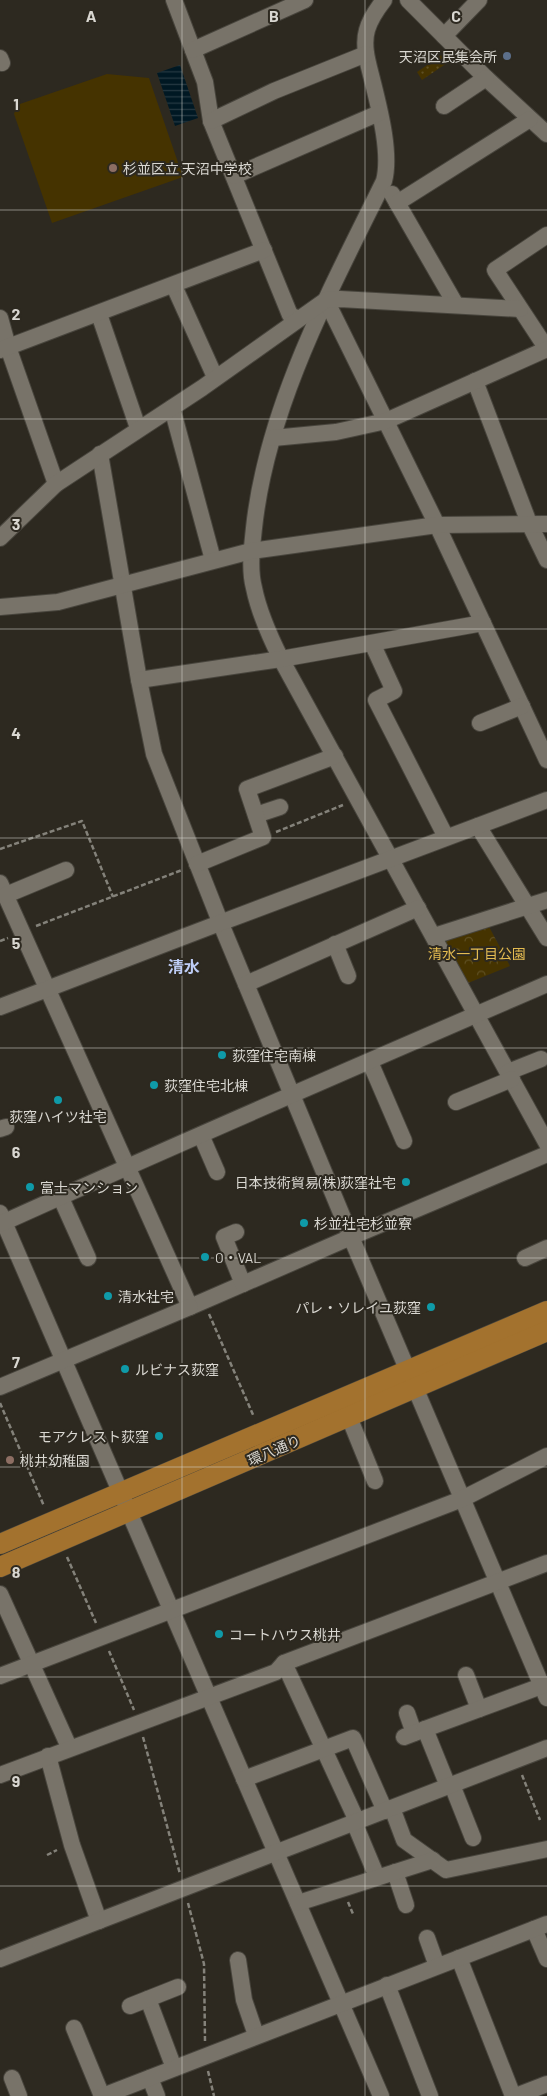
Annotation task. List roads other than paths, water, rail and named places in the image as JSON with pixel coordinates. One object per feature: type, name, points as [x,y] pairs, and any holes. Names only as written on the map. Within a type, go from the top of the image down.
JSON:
[{"type":"main road","name":"環八通り","points":[[0,1566],[349,1417],[412,1381],[547,1312]]},
{"type":"main road","name":"環八通り","points":[[0,1544],[122,1493],[547,1331]]},
{"type":"street","points":[[174,0],[205,82],[210,120],[290,315],[297,318]]},
{"type":"street","points":[[193,50],[305,0]]},
{"type":"street","points":[[384,0],[373,14],[366,31],[366,54],[379,113],[387,169],[384,181],[326,300],[286,395],[257,494],[251,551],[253,587],[263,617],[281,659],[547,1144]]},
{"type":"street","points":[[408,0],[486,78],[547,134]]},
{"type":"street","points":[[444,36],[478,0]]},
{"type":"street","points":[[210,120],[274,91],[366,54]]},
{"type":"street","points":[[444,106],[486,78]]},
{"type":"street","points":[[234,176],[379,113]]},
{"type":"street","points":[[397,203],[530,119]]},
{"type":"street","points":[[384,181],[456,305]]},
{"type":"street","points":[[273,438],[336,432],[386,422],[547,349],[495,270],[547,235]]},
{"type":"street","points":[[4,349],[174,286],[264,250]]},
{"type":"street","points":[[174,286],[214,377]]},
{"type":"street","points":[[326,300],[436,525],[547,760]]},
{"type":"street","points":[[0,538],[56,484],[138,428],[172,408],[297,318],[326,300],[520,309]]},
{"type":"street","points":[[99,314],[138,428]]},
{"type":"street","points":[[0,318],[4,349],[56,484]]},
{"type":"street","points":[[475,381],[529,523],[547,560]]},
{"type":"street","points":[[172,408],[213,560]]},
{"type":"street","points":[[100,454],[124,584],[139,680],[154,754],[221,924],[351,1237],[545,1689],[479,1709],[414,1733]]},
{"type":"street","points":[[0,607],[58,602],[251,551],[436,525],[547,524]]},
{"type":"street","points":[[139,680],[281,659],[483,623]]},
{"type":"street","points":[[372,643],[394,691],[376,700],[446,837]]},
{"type":"street","points":[[480,722],[522,706]]},
{"type":"street","points":[[197,864],[263,837],[247,789],[335,756]]},
{"type":"street","points":[[0,1007],[221,924],[391,857],[547,800]]},
{"type":"street","points":[[256,815],[280,807]]},
{"type":"street","points":[[478,826],[547,938]]},
{"type":"street","points":[[66,869],[3,889],[49,988],[128,1169],[197,1304]]},
{"type":"street","points":[[434,936],[547,900]]},
{"type":"street","points":[[246,984],[418,908]]},
{"type":"street","points":[[335,944],[348,976]]},
{"type":"street","points":[[381,2096],[122,1493],[1,1220],[62,1198],[292,1094],[370,1062],[547,984]]},
{"type":"street","points":[[456,1102],[541,1059]]},
{"type":"street","points":[[370,1062],[404,1141]]},
{"type":"street","points":[[201,1135],[217,1172]]},
{"type":"street","points":[[0,1387],[547,1154]]},
{"type":"street","points":[[62,1198],[88,1258]]},
{"type":"street","points":[[236,1232],[224,1237],[243,1284]]},
{"type":"street","points":[[525,1258],[547,1248]]},
{"type":"street","points":[[349,1417],[375,1480]]},
{"type":"street","points":[[0,1676],[102,1636],[172,1612],[462,1499],[547,1456]]},
{"type":"street","points":[[0,1775],[276,1672],[284,1663],[547,1563]]},
{"type":"street","points":[[0,1594],[69,1748]]},
{"type":"street","points":[[284,1663],[356,1822],[377,1877]]},
{"type":"street","points":[[466,1675],[479,1709]]},
{"type":"street","points":[[407,1713],[414,1733],[450,1786],[473,1838]]},
{"type":"street","points":[[244,1779],[353,1738],[404,1840],[446,1870],[547,1849]]},
{"type":"street","points":[[0,1960],[547,1748]]},
{"type":"street","points":[[48,1756],[72,1844],[99,1922]]},
{"type":"street","points":[[298,1903],[432,1860]]},
{"type":"street","points":[[395,1872],[406,1905]]},
{"type":"street","points":[[74,2028],[102,2096],[541,1926],[547,1959]]},
{"type":"street","points":[[427,1938],[437,1966]]},
{"type":"street","points":[[458,1958],[514,2096],[547,2084]]},
{"type":"street","points":[[238,1960],[244,2000],[256,2035]]},
{"type":"street","points":[[387,1985],[430,2096]]},
{"type":"street","points":[[130,2006],[178,1987]]},
{"type":"street","points":[[148,1999],[174,2068]]},
{"type":"street","points":[[12,2078],[20,2096]]},
{"type":"street","points":[[150,2078],[157,2096]]},
{"type":"water","points":[[180,65],[198,118],[175,126],[157,73]]},
{"type":"place","name":"天沼区民集会所","points":[[507,56]]},
{"type":"place","name":"杉並区立 天沼中学校","points":[[113,168]]},
{"type":"place","name":"荻窪住宅南棟","points":[[222,1055]]},
{"type":"place","name":"荻窪住宅北棟","points":[[154,1085]]},
{"type":"place","name":"荻窪ハイツ社宅","points":[[58,1100]]},
{"type":"place","name":"日本技術貿易(株)荻窪社宅","points":[[406,1182]]},
{"type":"place","name":"富士マンション","points":[[30,1187]]},
{"type":"place","name":"杉並社宅杉並寮","points":[[304,1223]]},
{"type":"place","name":"O・VAL","points":[[205,1257]]},
{"type":"place","name":"清水社宅","points":[[108,1296]]},
{"type":"place","name":"パレ・ソレイユ荻窪","points":[[431,1307]]},
{"type":"place","name":"ルビナス荻窪","points":[[125,1369]]},
{"type":"place","name":"モアクレスト荻窪","points":[[159,1436]]},
{"type":"place","name":"桃井幼稚園","points":[[10,1460]]},
{"type":"place","name":"コートハウス桃井","points":[[219,1634]]},
{"type":"district","name":"清水","points":[[184,966]]},
{"type":"park label","name":"清水一丁目公園","points":[[477,953]]}]
